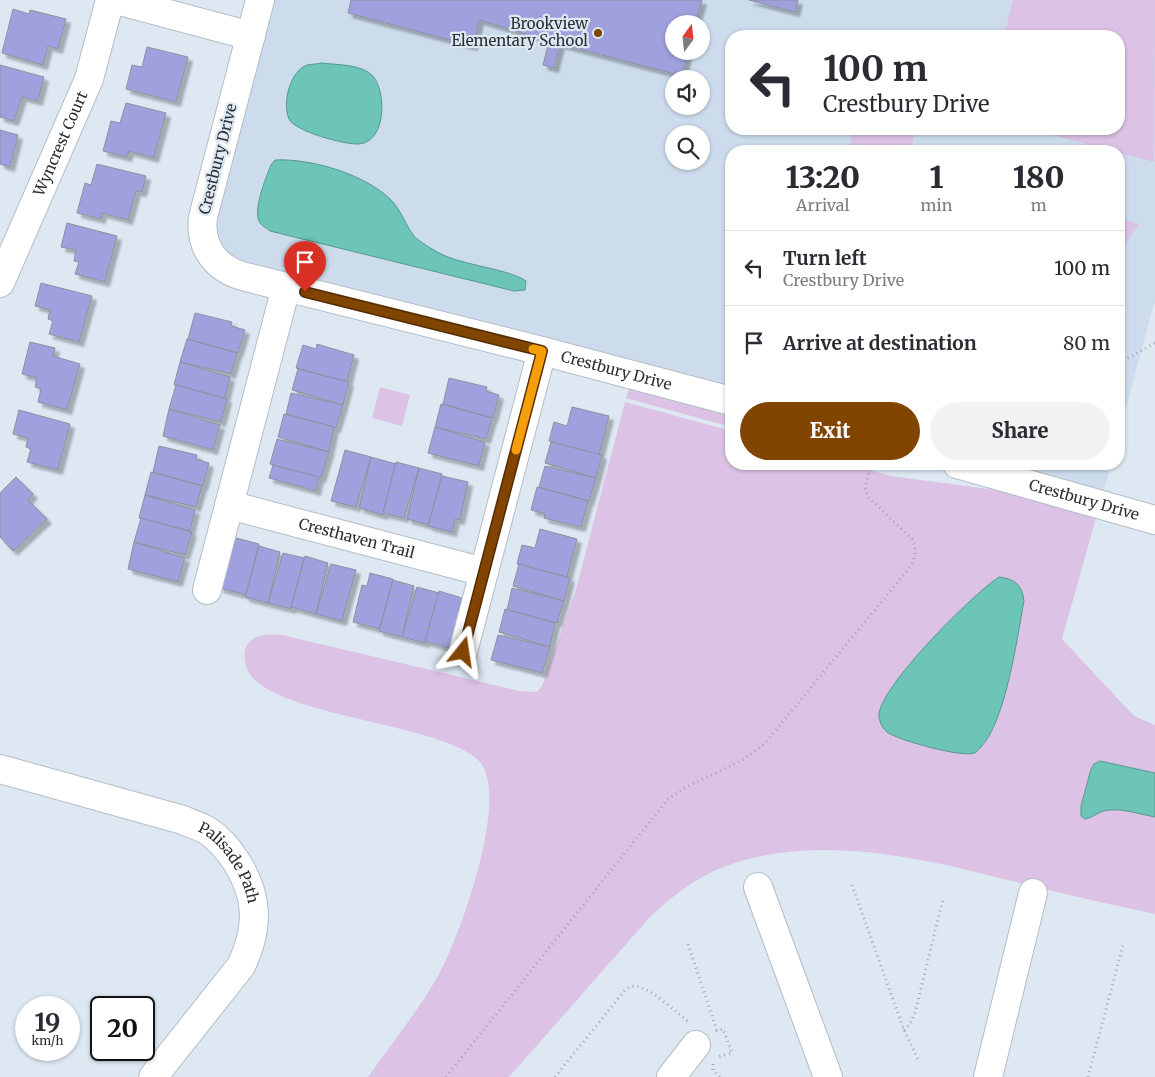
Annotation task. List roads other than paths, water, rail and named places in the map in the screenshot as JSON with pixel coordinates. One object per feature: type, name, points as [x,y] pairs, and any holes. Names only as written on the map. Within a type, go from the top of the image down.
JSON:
[{"type":"street","name":"Wyncrest Court","points":[[0,283],[89,79],[110,0]]},
{"type":"street","points":[[116,0],[251,36]]},
{"type":"street","name":"Crestbury Drive","points":[[260,0],[204,209],[202,234],[210,255],[223,268],[241,276],[286,288],[542,351],[725,399]]},
{"type":"street","points":[[207,590],[286,288]]},
{"type":"street","points":[[463,652],[542,351]]},
{"type":"street","name":"Crestbury Drive","points":[[978,470],[1155,520]]},
{"type":"street","name":"Cresthaven Trail","points":[[230,505],[484,572]]},
{"type":"street","name":"Palisade Path","points":[[0,769],[183,820],[207,830],[225,844],[247,879],[254,903],[254,926],[248,953],[241,966],[153,1077]]},
{"type":"street","points":[[758,887],[828,1077]]},
{"type":"street","points":[[988,1077],[1033,893]]},
{"type":"street","points":[[671,1077],[706,1042]]},
{"type":"place","name":"Brookview Elementary School","points":[[598,33]]}]
